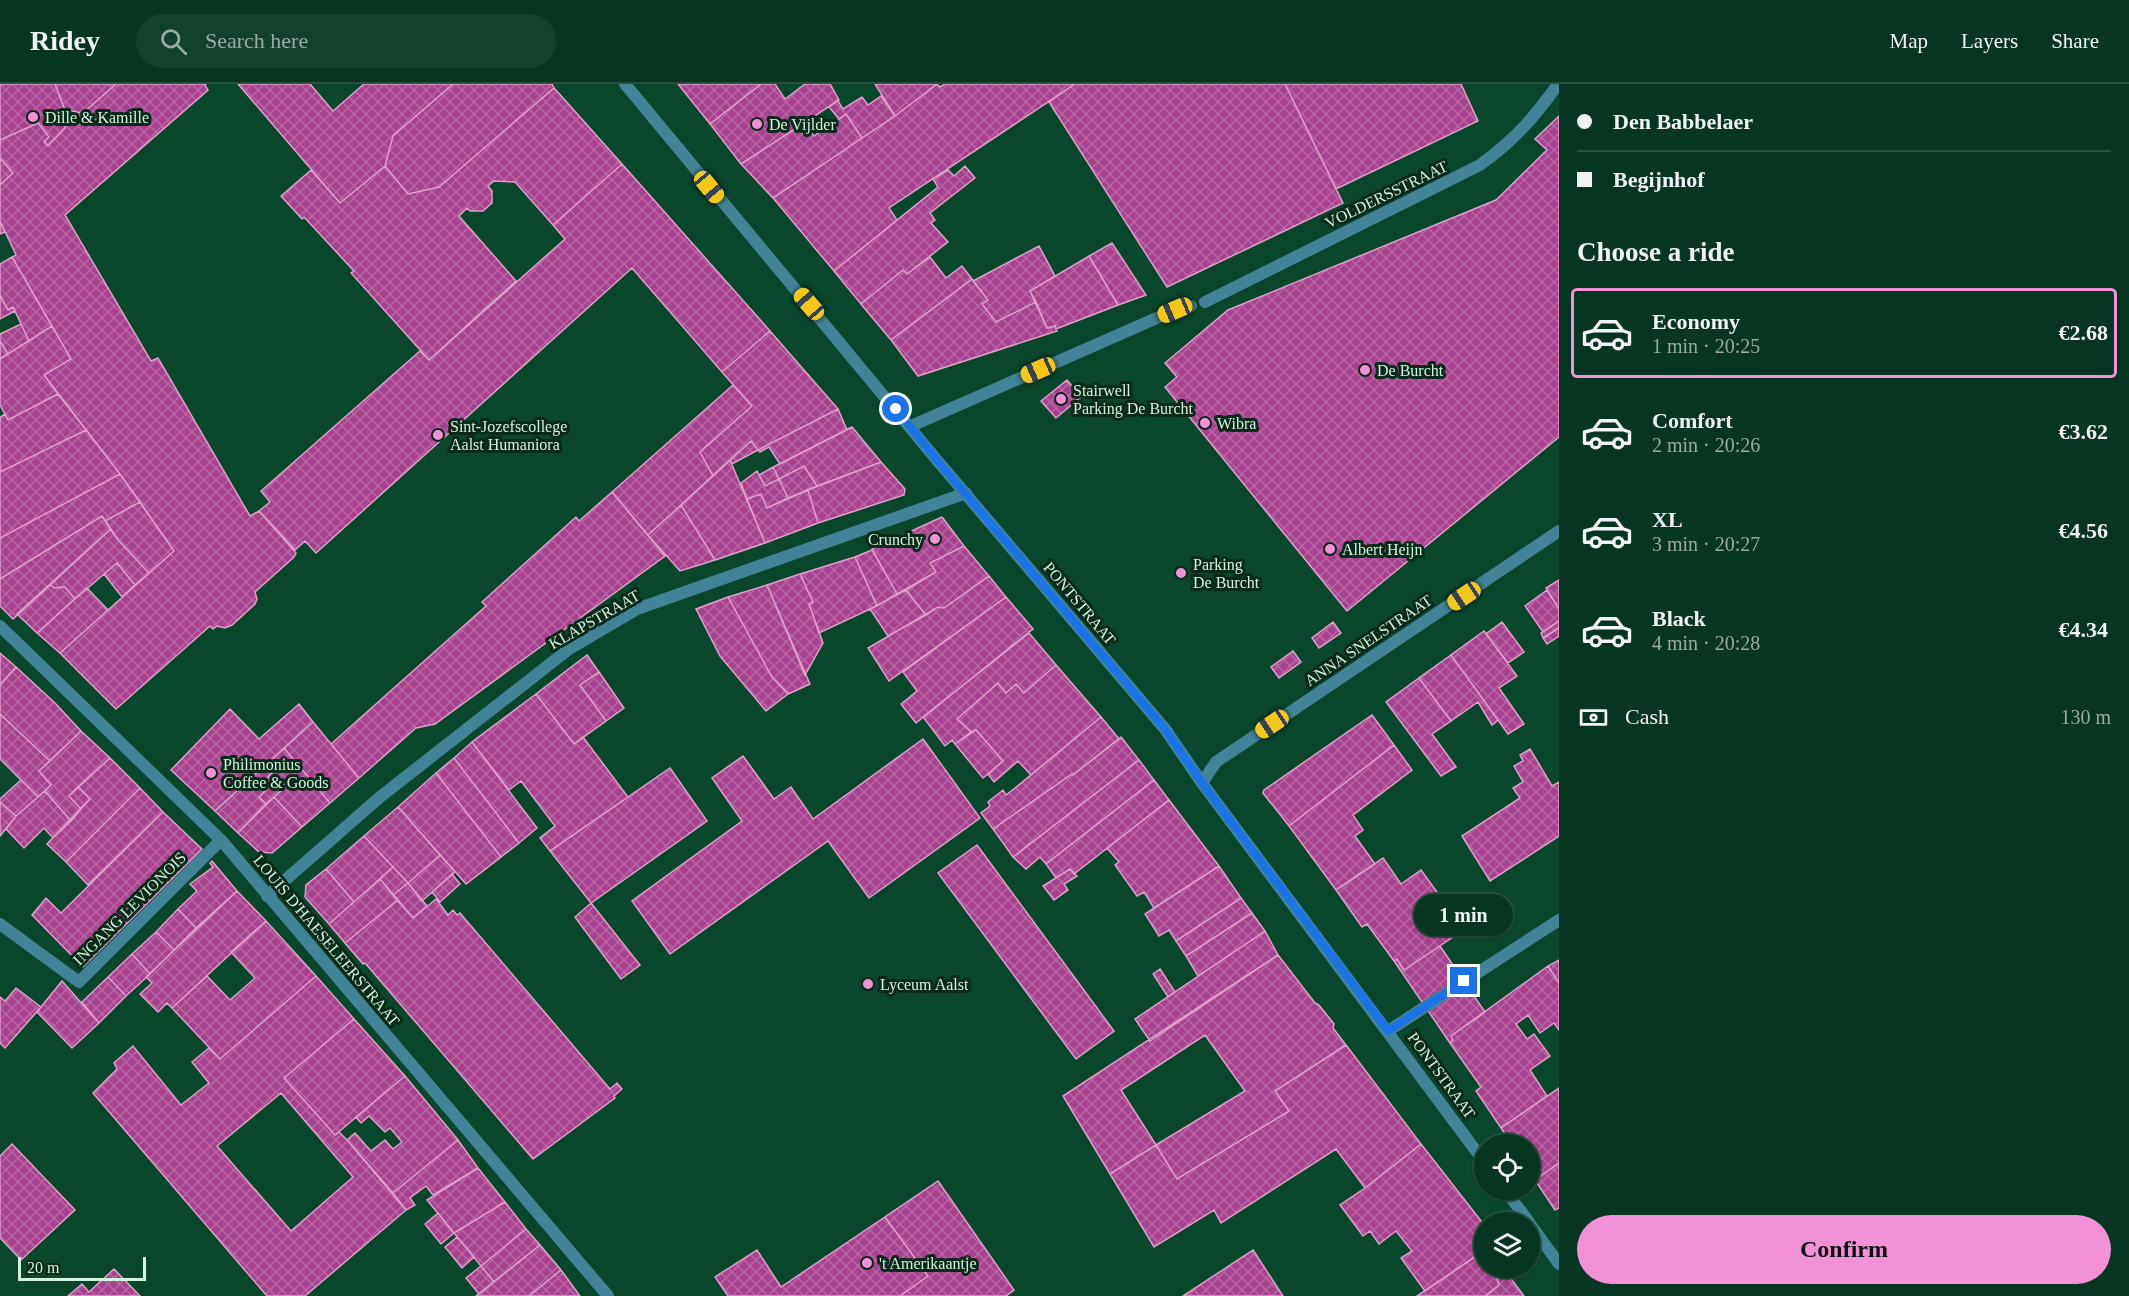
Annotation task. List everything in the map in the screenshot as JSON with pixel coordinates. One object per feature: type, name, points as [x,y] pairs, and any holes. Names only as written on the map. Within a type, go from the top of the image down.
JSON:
[{"type":"street","name":"PONTSTRAAT","points":[[625,84],[1165,729],[1202,783],[1474,1147]]},
{"type":"street","name":"VOLDERSSTRAAT","points":[[1205,302],[1480,165],[1509,143],[1542,107],[1558,84]]},
{"type":"street","points":[[911,426],[1175,310],[1191,306]]},
{"type":"street","name":"KLAPSTRAAT","points":[[267,896],[380,797],[569,649],[637,609],[966,493]]},
{"type":"street","name":"ANNA SNELSTRAAT","points":[[1202,783],[1216,762],[1559,531]]},
{"type":"street","name":"LOUIS D'HAESELEERSTRAAT","points":[[0,626],[221,840],[608,1296]]},
{"type":"street","name":"INGANG LEVIONOIS","points":[[0,924],[79,982],[221,840]]},
{"type":"street","points":[[1388,1031],[1559,920]]},
{"type":"street","points":[[1540,1238],[1559,1264]]},
{"type":"building","name":"Dille & Kamille","points":[[0,84],[55,84],[65,110],[65,128],[48,146],[44,142],[49,137],[38,123],[0,140]]},
{"type":"building","points":[[55,84],[116,84],[83,113],[65,110]]},
{"type":"building","points":[[116,84],[206,84],[208,90],[65,215],[151,361],[158,358],[250,516],[259,511],[296,553],[255,592],[257,599],[255,604],[232,625],[225,628],[217,626],[213,629],[210,626],[116,709],[60,653],[174,551],[120,474],[44,375],[71,359],[12,257],[16,255],[0,221],[0,185],[13,173],[0,158],[0,140],[38,123],[49,137],[44,142],[48,146],[65,128],[65,110],[83,113]]},
{"type":"building","points":[[238,84],[310,84],[333,111],[364,84],[453,84],[393,136],[385,166],[340,203]]},
{"type":"building","points":[[453,84],[552,84],[554,88],[439,187],[408,194],[385,166],[393,136]]},
{"type":"building","points":[[678,84],[761,84],[710,124]]},
{"type":"building","name":"De Vijlder","points":[[761,84],[775,84],[785,99],[805,84],[830,84],[839,100],[741,164],[710,124]]},
{"type":"building","points":[[875,84],[937,84],[895,116]]},
{"type":"building","points":[[937,84],[940,87],[945,84],[1075,84],[889,208],[897,220],[834,271],[773,198],[895,116]]},
{"type":"building","points":[[1075,84],[1285,84],[1343,203],[1167,287],[1049,102]]},
{"type":"building","points":[[1285,84],[1461,84],[1478,121],[1336,189]]},
{"type":"building","points":[[554,88],[622,164],[553,225],[515,182],[494,181],[488,186],[492,191],[492,203],[483,211],[470,211],[467,208],[459,216],[516,281],[429,360],[351,273],[354,271],[304,217],[302,219],[281,196],[311,170],[340,203],[385,166],[408,194],[439,187]]},
{"type":"building","points":[[881,96],[895,116],[862,138],[846,114],[839,119],[829,107],[838,101],[843,109],[862,97],[868,105]]},
{"type":"building","points":[[846,114],[862,138],[773,198],[741,164],[804,123],[814,136]]},
{"type":"building","name":"De Burcht","points":[[1559,116],[1559,437],[1347,611],[1165,387],[1177,377],[1165,363],[1228,310],[1496,200],[1547,150],[1535,139]]},
{"type":"building","points":[[0,158],[13,173],[0,185]]},
{"type":"building","points":[[622,164],[770,331],[722,372],[632,268],[316,553],[305,541],[295,550],[259,511],[270,502],[261,491],[420,351],[429,360],[565,239],[553,225]]},
{"type":"building","points":[[965,166],[975,178],[930,213],[935,220],[931,223],[948,242],[907,274],[903,270],[861,304],[834,271],[938,187],[933,179],[948,170],[954,176]]},
{"type":"building","points":[[0,221],[5,232],[0,234]]},
{"type":"building","points":[[1112,243],[1146,295],[1118,305],[1089,256]]},
{"type":"building","points":[[1039,246],[1055,276],[1030,291],[1036,302],[996,322],[982,304],[988,300],[973,281]]},
{"type":"building","points":[[1089,256],[1118,305],[1056,329],[1055,326],[1047,328],[1030,291]]},
{"type":"building","points":[[12,257],[52,326],[29,341],[13,307],[8,310],[0,295],[0,264]]},
{"type":"building","points":[[930,257],[946,278],[962,266],[972,279],[891,340],[861,304],[903,270],[907,274]]},
{"type":"building","points":[[972,279],[988,300],[982,304],[996,322],[1036,302],[1047,328],[1055,326],[1057,331],[918,376],[891,340]]},
{"type":"building","points":[[0,295],[8,310],[13,307],[15,311],[0,319]]},
{"type":"building","points":[[21,324],[29,341],[8,354],[0,341],[0,334]]},
{"type":"building","points":[[52,326],[71,359],[44,375],[58,394],[8,420],[0,405],[0,359]]},
{"type":"building","points":[[770,331],[838,409],[758,450],[751,441],[713,476],[700,452],[752,406],[722,372]]},
{"type":"building","points":[[0,341],[8,354],[0,359]]},
{"type":"building","name":"Stairwell Parking De Burcht","points":[[1067,380],[1081,397],[1056,418],[1041,401]]},
{"type":"building","points":[[733,385],[752,406],[700,452],[713,476],[648,535],[612,492]]},
{"type":"building","points":[[58,394],[86,430],[0,472],[0,417],[5,414],[8,420]]},
{"type":"building","points":[[838,409],[847,430],[780,464],[769,447],[760,452],[758,450]]},
{"type":"building","points":[[852,427],[881,462],[817,486],[804,466],[779,479],[773,467]]},
{"type":"building","points":[[86,430],[120,474],[0,538],[0,472]]},
{"type":"building","points":[[751,441],[758,450],[732,464],[730,460]]},
{"type":"building","points":[[730,460],[765,543],[715,560],[681,505]]},
{"type":"building","points":[[881,462],[905,489],[904,495],[818,523],[808,490]]},
{"type":"building","points":[[804,466],[817,486],[788,498],[779,479]]},
{"type":"building","points":[[773,467],[779,479],[765,486],[759,475]]},
{"type":"building","points":[[757,471],[765,486],[779,479],[788,498],[767,508],[761,494],[747,499],[741,483]]},
{"type":"building","points":[[120,474],[140,502],[105,521],[102,516],[0,579],[0,538]]},
{"type":"building","points":[[808,490],[818,523],[765,543],[747,499],[761,494],[767,508]]},
{"type":"building","points":[[612,492],[665,556],[435,724],[416,728],[359,778],[331,744],[486,606],[482,602],[576,517],[579,521]]},
{"type":"building","points":[[140,502],[174,551],[149,573],[118,540],[105,521]]},
{"type":"building","points":[[681,505],[715,560],[680,571],[648,535]]},
{"type":"building","points":[[102,516],[111,529],[13,619],[0,606],[0,579]]},
{"type":"building","points":[[942,517],[964,546],[930,563],[936,572],[897,594],[872,549]]},
{"type":"building","points":[[111,529],[118,540],[149,573],[135,585],[117,563],[75,599],[65,587],[54,588],[50,584]]},
{"type":"building","points":[[964,546],[989,576],[944,608],[938,607],[926,615],[906,590],[936,572],[930,563]]},
{"type":"building","points":[[872,550],[897,594],[877,606],[855,557]]},
{"type":"building","points":[[855,557],[877,606],[819,633],[809,604],[813,602],[800,574]]},
{"type":"building","points":[[117,563],[135,585],[122,597],[104,574]]},
{"type":"building","points":[[800,574],[813,602],[809,604],[823,643],[805,675],[767,585]]},
{"type":"building","points":[[989,576],[1006,597],[889,681],[868,648],[938,607],[944,608]]},
{"type":"building","points":[[1559,580],[1559,609],[1546,588]]},
{"type":"building","points":[[50,584],[54,588],[65,587],[75,599],[37,633],[17,614]]},
{"type":"building","points":[[767,585],[810,684],[788,694],[772,677],[728,597]]},
{"type":"building","points":[[87,588],[108,610],[60,653],[37,633]]},
{"type":"building","points":[[906,590],[926,615],[888,636],[870,609]]},
{"type":"building","points":[[1547,590],[1559,609],[1559,621],[1543,632],[1525,606]]},
{"type":"building","points":[[728,597],[772,677],[788,694],[766,711],[720,656],[696,609]]},
{"type":"building","points":[[1006,597],[1033,629],[916,723],[901,704],[917,691],[903,672]]},
{"type":"building","points":[[1559,621],[1559,628],[1543,638],[1541,633]]},
{"type":"building","points":[[1333,622],[1341,633],[1319,648],[1312,638]]},
{"type":"building","points":[[1502,622],[1524,652],[1508,663],[1486,634]]},
{"type":"building","points":[[1559,628],[1559,636],[1547,644],[1543,638]]},
{"type":"building","points":[[1484,631],[1517,676],[1499,688],[1524,724],[1508,734],[1451,655]]},
{"type":"building","points":[[1029,633],[1056,665],[1024,693],[1016,684],[1006,693],[998,683],[957,719],[971,732],[955,744],[952,740],[945,746],[923,717]]},
{"type":"building","points":[[1293,651],[1301,662],[1279,678],[1271,667]]},
{"type":"building","points":[[0,653],[16,667],[0,685]]},
{"type":"building","points":[[587,655],[599,672],[580,685],[606,721],[574,744],[536,694]]},
{"type":"building","points":[[1451,655],[1498,720],[1492,725],[1478,702],[1451,721],[1419,678]]},
{"type":"building","points":[[1056,665],[1101,717],[1031,775],[1018,761],[994,782],[988,774],[1003,761],[976,730],[971,732],[957,719],[998,683],[1006,693],[1016,684],[1024,693]]},
{"type":"building","points":[[16,667],[81,731],[50,761],[0,714],[0,685]]},
{"type":"building","points":[[599,672],[624,708],[606,721],[580,685]]},
{"type":"building","points":[[1419,678],[1451,721],[1432,734],[1456,767],[1441,776],[1386,702]]},
{"type":"building","points":[[536,694],[574,744],[583,737],[628,797],[550,851],[540,838],[555,826],[521,781],[509,790],[472,742]]},
{"type":"building","points":[[299,704],[313,722],[215,811],[171,770],[230,709],[259,739]]},
{"type":"building","points":[[0,714],[50,761],[39,771],[51,785],[38,797],[0,759]]},
{"type":"building","points":[[1372,715],[1394,745],[1289,826],[1263,793],[1264,790]]},
{"type":"building","points":[[1101,717],[1119,739],[1073,775],[993,829],[981,813],[990,806],[988,802],[1003,790],[1006,795]]},
{"type":"building","points":[[313,722],[359,778],[330,803],[284,748]]},
{"type":"building","points":[[976,730],[1003,761],[983,778],[955,744]]},
{"type":"building","points":[[81,731],[110,758],[69,796],[81,809],[71,821],[45,791],[51,785],[39,771]]},
{"type":"building","points":[[1121,737],[1139,760],[1013,857],[993,829],[1073,775]]},
{"type":"building","points":[[923,739],[980,818],[869,898],[828,841],[670,954],[632,901],[742,821],[712,778],[743,756],[774,799],[791,787],[813,819]]},
{"type":"building","points":[[472,742],[537,828],[519,843],[454,758]]},
{"type":"building","points":[[1394,745],[1412,770],[1353,815],[1363,830],[1355,836],[1375,864],[1336,890],[1289,826]]},
{"type":"building","points":[[284,748],[330,803],[302,827],[274,797],[282,790],[268,777],[279,766],[272,759]]},
{"type":"building","points":[[1530,749],[1552,786],[1559,782],[1559,836],[1490,881],[1462,836],[1520,798],[1513,788],[1523,782],[1514,766],[1523,761],[1520,755]]},
{"type":"building","points":[[110,758],[140,788],[66,862],[47,844],[90,799],[78,787]]},
{"type":"building","points":[[454,758],[519,843],[501,857],[436,773]]},
{"type":"building","points":[[272,759],[279,766],[268,777],[274,783],[259,797],[266,804],[238,833],[215,811]]},
{"type":"building","points":[[1139,760],[1154,780],[1046,864],[1040,857],[1026,869],[1013,857]]},
{"type":"building","points":[[670,768],[707,821],[591,903],[550,851]]},
{"type":"building","points":[[436,773],[501,857],[466,884],[398,807]]},
{"type":"building","points":[[21,780],[38,797],[16,816],[0,802],[0,799]]},
{"type":"building","points":[[1154,780],[1169,800],[1074,874],[1070,869],[1056,878],[1046,864]]},
{"type":"building","points":[[274,783],[282,790],[266,804],[259,797]]},
{"type":"building","points":[[78,787],[90,799],[81,809],[69,796]]},
{"type":"building","points":[[140,788],[163,812],[88,885],[66,862]]},
{"type":"building","points":[[45,791],[71,821],[53,838],[44,828],[24,848],[6,829],[16,816]]},
{"type":"building","points":[[274,797],[302,827],[272,853],[259,852],[238,833]]},
{"type":"building","points":[[1169,800],[1219,866],[1154,908],[1144,892],[1137,896],[1115,865],[1119,862],[1107,848]]},
{"type":"building","points":[[0,802],[16,816],[0,836]]},
{"type":"building","points":[[398,807],[440,855],[408,883],[364,836]]},
{"type":"building","points":[[163,812],[202,849],[83,967],[32,915],[46,898],[61,913]]},
{"type":"building","points":[[364,836],[393,867],[354,902],[326,869]]},
{"type":"building","points":[[977,845],[1114,1031],[1076,1059],[938,873]]},
{"type":"building","points":[[440,855],[455,872],[422,901],[408,883]]},
{"type":"building","points":[[1383,858],[1401,884],[1421,870],[1437,892],[1430,897],[1456,935],[1404,970],[1397,959],[1394,961],[1367,924],[1362,927],[1336,890]]},
{"type":"building","points":[[212,861],[237,891],[196,928],[178,909],[197,891],[190,884],[213,867],[210,863]]},
{"type":"building","points":[[1219,866],[1241,898],[1176,941],[1169,930],[1159,936],[1145,914]]},
{"type":"building","points":[[393,867],[408,883],[393,895],[380,879]]},
{"type":"building","points":[[326,869],[354,902],[329,924],[305,897],[306,885]]},
{"type":"building","points":[[1070,869],[1077,876],[1064,884],[1068,890],[1054,900],[1043,886]]},
{"type":"building","points":[[452,874],[460,884],[440,902],[432,892]]},
{"type":"building","points":[[380,879],[398,900],[345,943],[329,924]]},
{"type":"building","points":[[408,883],[427,906],[413,918],[393,895]]},
{"type":"building","points":[[237,891],[266,921],[172,1008],[167,1003],[158,1012],[140,994],[152,983],[146,977]]},
{"type":"building","points":[[1241,898],[1252,913],[1186,956],[1176,941]]},
{"type":"building","points":[[436,899],[448,915],[453,910],[457,915],[460,913],[610,1089],[617,1083],[622,1089],[614,1096],[615,1098],[533,1159],[365,963],[363,964],[345,943],[398,900],[413,918]]},
{"type":"building","points":[[591,903],[640,965],[621,979],[575,917]]},
{"type":"building","points":[[178,909],[196,928],[174,950],[156,932]]},
{"type":"building","points":[[1252,913],[1265,931],[1198,976],[1186,956]]},
{"type":"building","points":[[266,921],[316,976],[220,1059],[172,1008],[207,976],[230,1000],[255,978],[231,952]]},
{"type":"building","points":[[1265,931],[1278,955],[1150,1041],[1135,1019]]},
{"type":"building","points":[[156,932],[174,950],[150,974],[132,954]]},
{"type":"building","points":[[1440,946],[1485,1012],[1451,1036],[1453,1040],[1450,1043],[1394,961],[1397,959],[1404,970]]},
{"type":"building","points":[[132,954],[150,974],[126,996],[108,977]]},
{"type":"building","points":[[1278,955],[1334,1024],[1333,1028],[1346,1045],[1275,1091],[1289,1111],[1177,1179],[1156,1145],[1110,1174],[1063,1096]],"holes":[[[1205,1035],[1245,1091],[1156,1145],[1121,1090]]]},
{"type":"building","points":[[1559,960],[1559,983],[1548,966]]},
{"type":"building","points":[[1548,966],[1559,983],[1559,1030],[1554,1023],[1540,1033],[1528,1015],[1516,1024],[1527,1039],[1534,1034],[1550,1056],[1530,1070],[1547,1096],[1501,1128],[1476,1091],[1481,1087],[1450,1043],[1453,1040],[1451,1036]]},
{"type":"building","points":[[1160,969],[1175,992],[1168,997],[1153,974]]},
{"type":"building","points":[[316,976],[354,1019],[284,1078],[335,1135],[339,1132],[347,1140],[406,1210],[305,1296],[267,1296],[93,1093],[117,1069],[114,1063],[133,1046],[181,1105],[209,1083],[192,1062],[209,1048],[220,1059]],"holes":[[[281,1093],[353,1177],[291,1231],[217,1146]]]},
{"type":"building","points":[[108,977],[126,996],[99,1023],[82,1002]]},
{"type":"building","points":[[62,981],[99,1023],[72,1048],[37,1012]]},
{"type":"building","points":[[16,988],[41,1007],[5,1048],[0,1043],[0,997],[5,1001]]},
{"type":"building","points":[[354,1019],[405,1076],[335,1135],[284,1078]]},
{"type":"building","points":[[1346,1045],[1421,1144],[1365,1188],[1336,1149],[1221,1223],[1214,1210],[1154,1247],[1110,1174],[1156,1145],[1177,1179],[1289,1111],[1275,1091]]},
{"type":"building","points":[[405,1076],[458,1140],[393,1193],[347,1140],[355,1133],[371,1151],[385,1140],[393,1149],[402,1142],[390,1128],[385,1132],[369,1116],[361,1123],[356,1117]]},
{"type":"building","points":[[1559,1088],[1559,1163],[1540,1176],[1540,1134],[1505,1134],[1501,1128]]},
{"type":"building","points":[[458,1140],[478,1168],[433,1195],[426,1186],[410,1198],[415,1205],[406,1210],[393,1193]]},
{"type":"building","points":[[12,1144],[75,1210],[21,1260],[0,1238],[0,1156]]},
{"type":"building","points":[[1421,1144],[1474,1212],[1474,1258],[1425,1291],[1401,1258],[1412,1251],[1396,1231],[1379,1244],[1370,1231],[1363,1236],[1340,1205]]},
{"type":"building","points":[[1559,1163],[1559,1208],[1555,1210],[1540,1188],[1540,1176]]},
{"type":"building","points":[[478,1168],[505,1202],[454,1233],[427,1200]]},
{"type":"building","points":[[938,1181],[1014,1290],[1006,1296],[900,1296],[928,1276],[885,1217]]},
{"type":"building","points":[[505,1202],[526,1229],[481,1266],[454,1233]]},
{"type":"building","points":[[438,1213],[454,1233],[441,1244],[425,1224]]},
{"type":"building","name":"'t Amerikaantje","points":[[885,1217],[928,1276],[900,1296],[728,1296],[715,1277],[757,1250],[781,1287]]},
{"type":"building","points":[[526,1229],[540,1245],[494,1282],[481,1266]]},
{"type":"building","points":[[457,1237],[474,1257],[462,1268],[445,1247]]},
{"type":"building","points":[[540,1245],[561,1270],[529,1296],[476,1296]]},
{"type":"building","points":[[1253,1250],[1283,1296],[1183,1296]]},
{"type":"building","points":[[1474,1257],[1474,1278],[1497,1278],[1499,1285],[1485,1296],[1417,1296]]},
{"type":"building","points":[[481,1266],[494,1282],[479,1294],[466,1278]]},
{"type":"building","points":[[114,1269],[140,1296],[68,1296],[82,1284],[89,1292]]},
{"type":"building","points":[[561,1270],[580,1296],[529,1296]]},
{"type":"building","points":[[1497,1278],[1510,1278],[1524,1296],[1485,1296],[1499,1285]]},
{"type":"place","name":"Dille & Kamille","points":[[33,117]]},
{"type":"place","name":"De Vijlder","points":[[757,124]]},
{"type":"place","name":"De Burcht","points":[[1365,370]]},
{"type":"place","name":"Stairwell Parking De Burcht","points":[[1061,399]]},
{"type":"place","name":"Wibra","points":[[1205,423]]},
{"type":"place","name":"Sint-Jozefscollege Aalst Humaniora","points":[[438,435]]},
{"type":"place","name":"Crunchy","points":[[935,539]]},
{"type":"place","name":"Albert Heijn","points":[[1330,549]]},
{"type":"place","name":"Parking De Burcht","points":[[1181,573]]},
{"type":"place","name":"Philimonius Coffee & Goods","points":[[211,773]]},
{"type":"place","name":"Lyceum Aalst","points":[[868,984]]},
{"type":"place","name":"'t Amerikaantje","points":[[867,1263]]},
{"type":"route","points":[[896,409],[1165,729],[1202,783],[1388,1031],[1464,981]]}]
